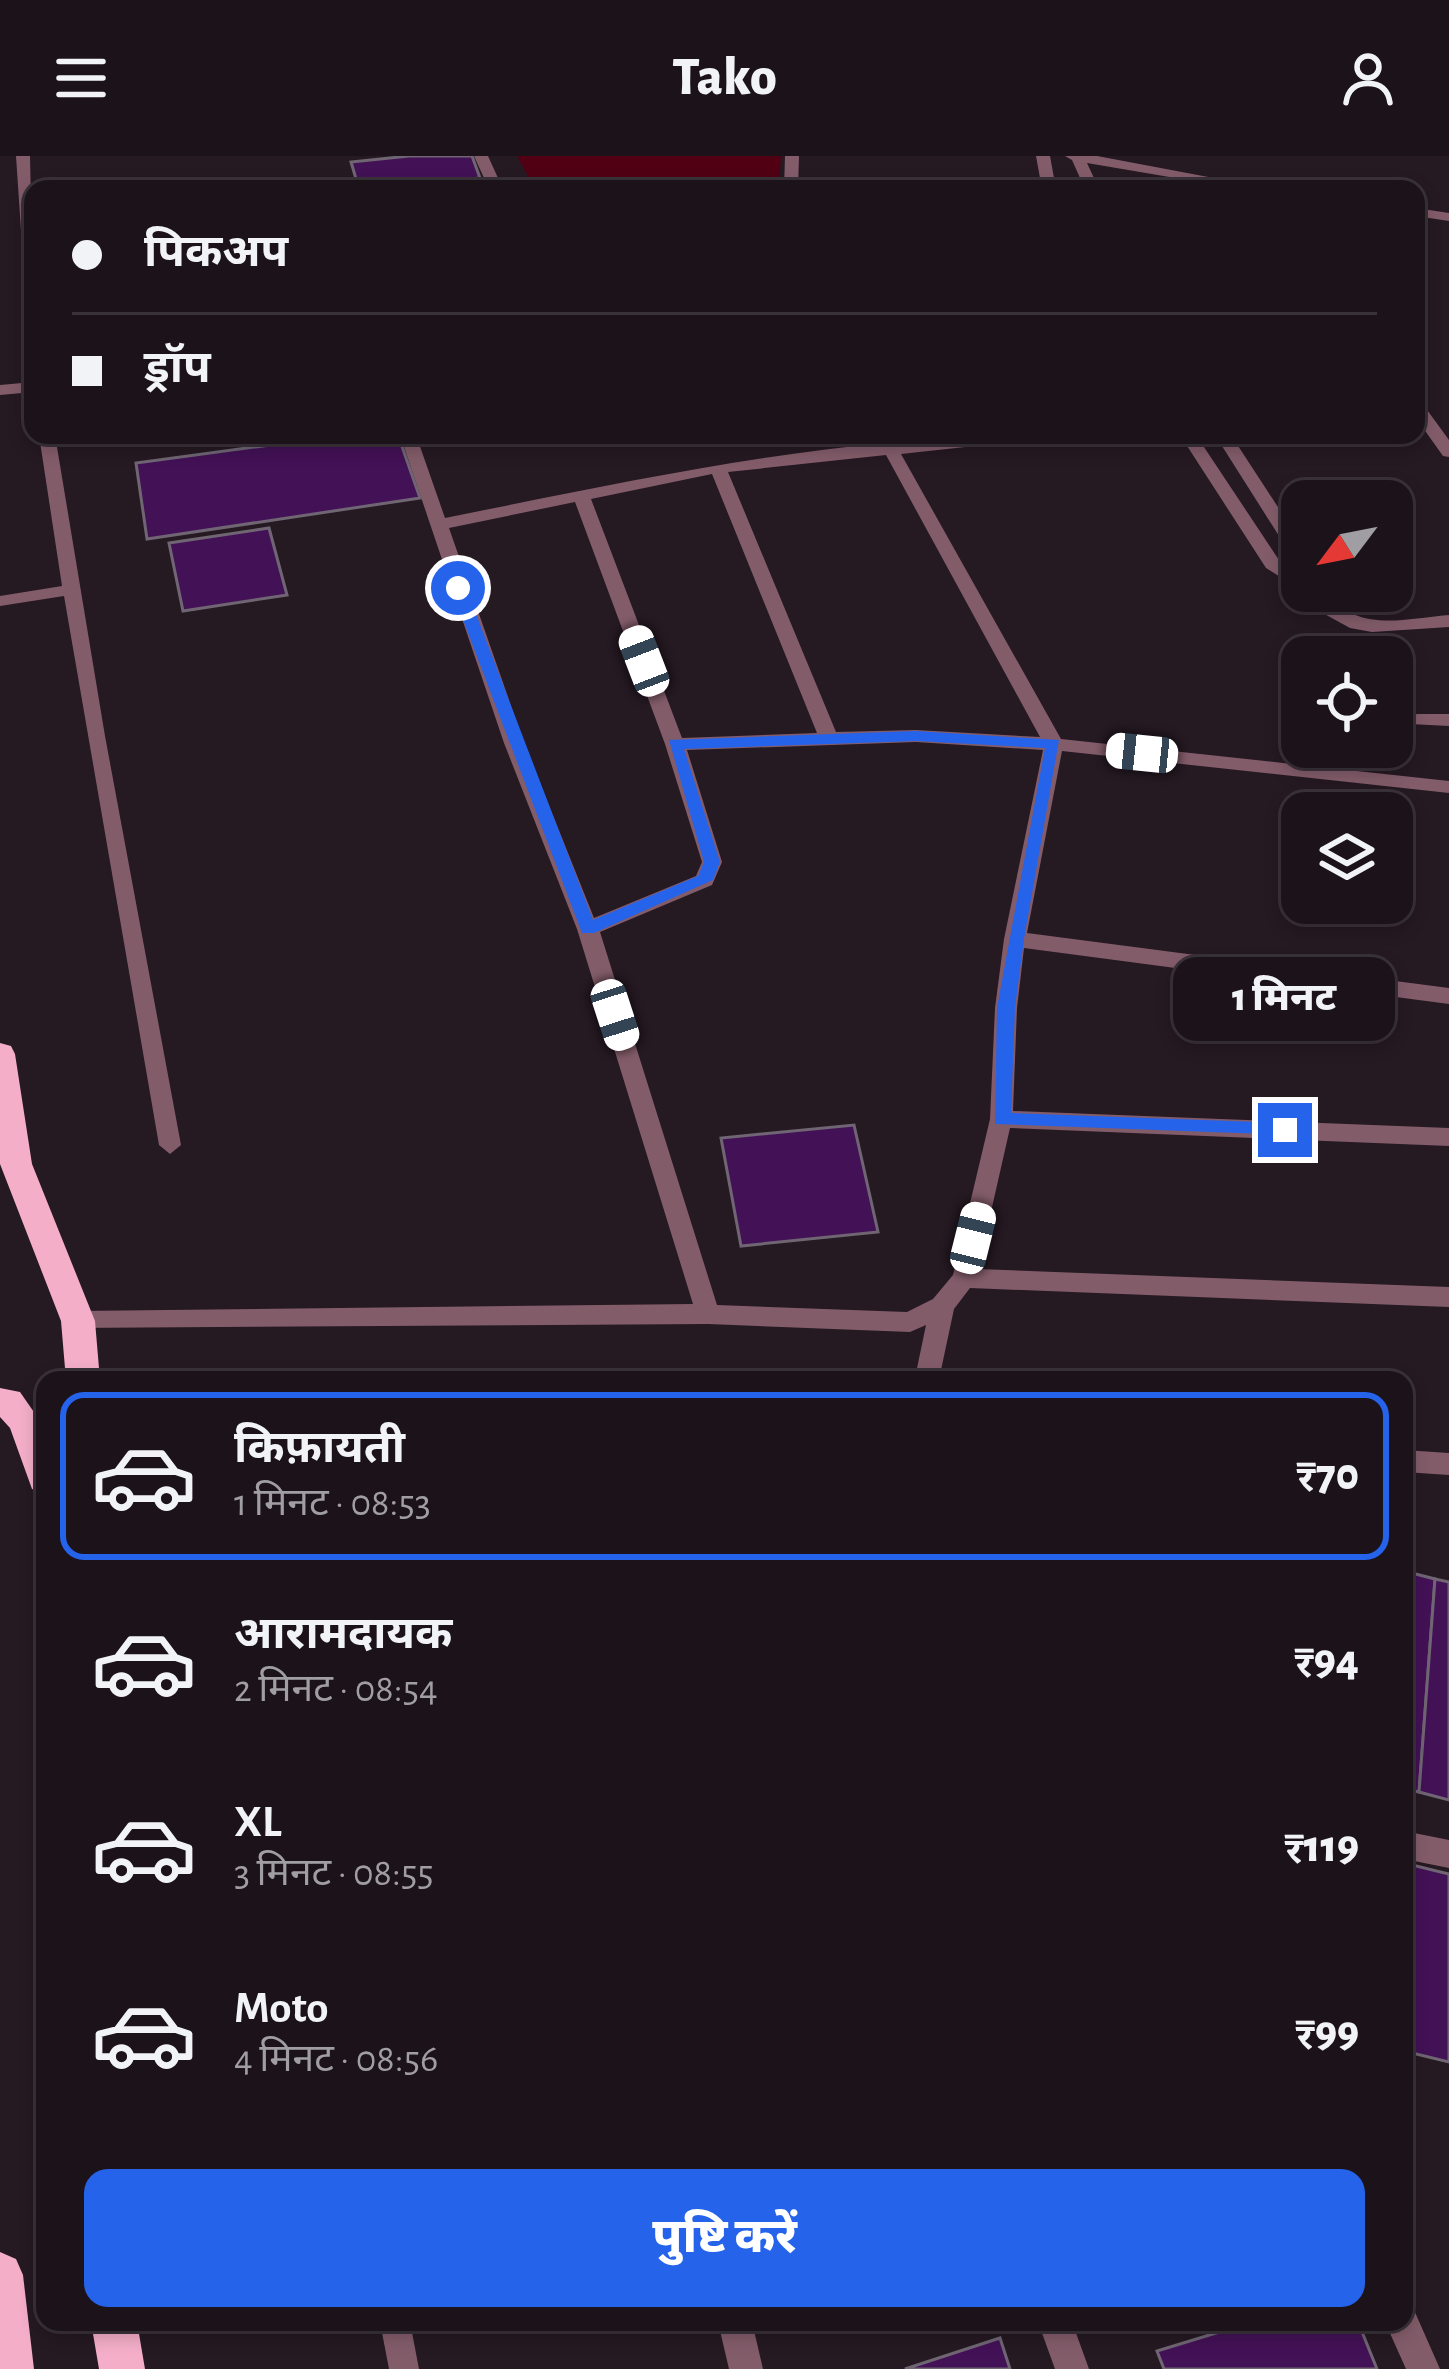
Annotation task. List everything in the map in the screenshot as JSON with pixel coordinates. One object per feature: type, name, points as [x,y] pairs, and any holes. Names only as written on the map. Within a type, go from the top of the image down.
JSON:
[{"type":"highway","points":[[0,1054],[16,1164],[78,1321],[82,1371]]},
{"type":"highway","points":[[0,1402],[8,1402],[25,1421],[36,1452]]},
{"type":"highway","points":[[0,2275],[11,2369]]},
{"type":"highway","points":[[116,2331],[122,2369]]},
{"type":"street","points":[[1075,156],[1213,180]]},
{"type":"street","points":[[1425,419],[1449,452]]},
{"type":"street","points":[[48,444],[70,590],[170,1145]]},
{"type":"street","points":[[410,444],[514,743],[588,929],[708,1314]]},
{"type":"street","points":[[438,525],[718,468],[941,444]]},
{"type":"street","points":[[1194,444],[1272,565],[1281,571]]},
{"type":"street","points":[[1229,444],[1281,525]]},
{"type":"street","points":[[78,1321],[708,1314],[910,1322],[942,1306],[964,1278],[1001,1119],[1006,1008],[1015,939],[1054,743],[891,449]]},
{"type":"street","points":[[718,468],[829,739]]},
{"type":"street","points":[[580,494],[675,744],[712,862],[705,880],[588,929]]},
{"type":"street","points":[[0,601],[70,590]]},
{"type":"street","points":[[1327,612],[1348,624],[1449,621]]},
{"type":"street","points":[[1417,721],[1449,720]]},
{"type":"street","points":[[675,744],[916,736],[1054,743],[1449,788]]},
{"type":"street","points":[[1015,939],[1449,996]]},
{"type":"street","points":[[1001,1119],[1449,1137]]},
{"type":"street","points":[[964,1278],[1449,1297]]},
{"type":"street","points":[[928,1371],[942,1306]]},
{"type":"street","points":[[1413,1462],[1449,1464]]},
{"type":"street","points":[[1413,1847],[1449,1854]]},
{"type":"street","points":[[737,2331],[746,2369]]},
{"type":"street","points":[[1058,2331],[1072,2369]]},
{"type":"street","points":[[1406,2331],[1423,2369]]},
{"type":"lane","points":[[397,2331],[404,2369]]},
{"type":"shaded area","points":[[517,156],[781,156],[780,180],[530,180]]},
{"type":"building","points":[[472,156],[480,178],[356,180],[351,162]]},
{"type":"building","points":[[277,444],[401,444],[420,498],[147,539],[136,463]]},
{"type":"building","points":[[269,528],[287,595],[183,611],[169,543]]},
{"type":"building","points":[[854,1125],[878,1232],[741,1246],[721,1138]]},
{"type":"building","points":[[1413,1573],[1435,1579],[1419,1792],[1413,1791]]},
{"type":"building","points":[[1435,1579],[1449,1582],[1449,1800],[1419,1792]]},
{"type":"building","points":[[1413,1865],[1449,1874],[1449,2062],[1413,2053]]},
{"type":"building","points":[[1223,2331],[1362,2331],[1377,2369],[1164,2369],[1157,2351]]},
{"type":"building","points":[[1000,2338],[1010,2369],[905,2369]]},
{"type":"route","points":[[458,588],[588,929],[705,880],[712,862],[675,744],[916,736],[1054,743],[1015,939],[1006,1008],[1001,1119],[1285,1130]]}]
